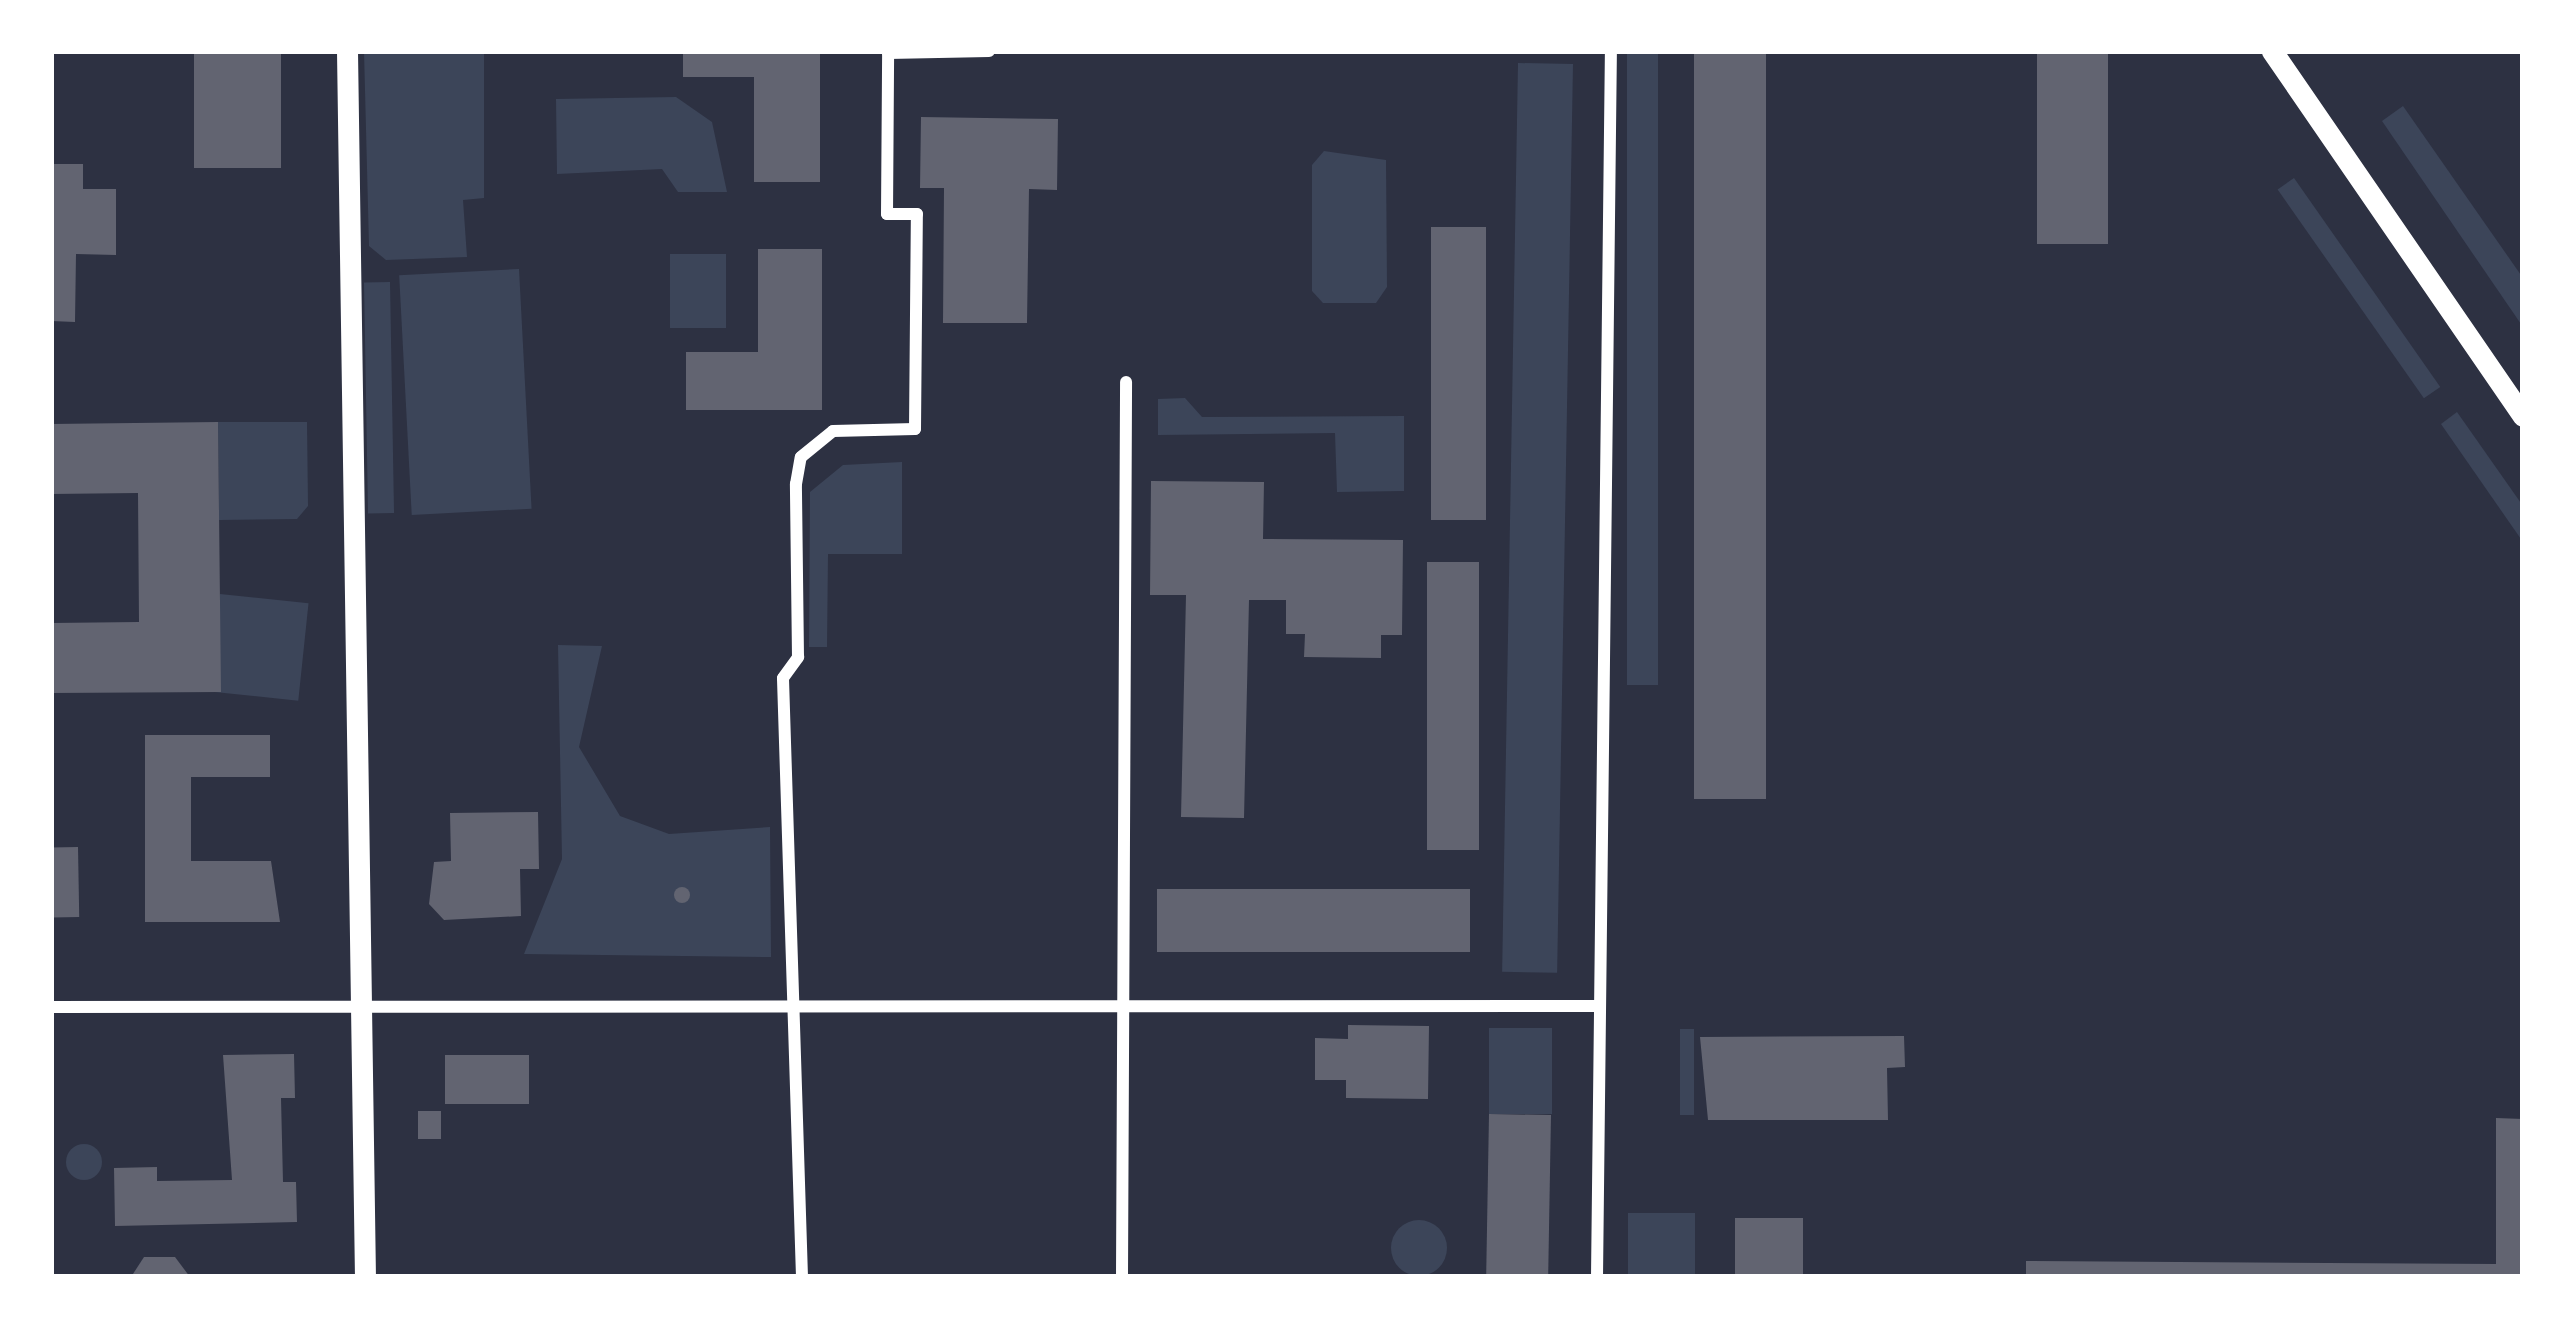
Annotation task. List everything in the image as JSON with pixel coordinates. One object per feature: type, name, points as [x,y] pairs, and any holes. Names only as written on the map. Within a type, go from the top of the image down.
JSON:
[{"type":"street","points":[[347,51],[365,1277]]},
{"type":"street","points":[[802,1277],[783,678],[798,657],[801,457],[833,430],[915,429],[917,214],[887,214],[888,53],[989,51]]},
{"type":"street","points":[[1597,1277],[1611,51]]},
{"type":"street","points":[[2272,51],[2523,416]]},
{"type":"street","points":[[1122,1277],[1126,382]]},
{"type":"street","points":[[51,1007],[1597,1006]]},
{"type":"shaded area","points":[[364,51],[484,51],[484,198],[463,200],[467,257],[386,260],[369,246]]},
{"type":"shaded area","points":[[1627,51],[1658,51],[1658,685],[1627,685]]},
{"type":"shaded area","points":[[1518,63],[1573,64],[1557,973],[1502,972]]},
{"type":"shaded area","points":[[676,97],[712,122],[727,192],[678,192],[662,169],[557,174],[556,99]]},
{"type":"shaded area","points":[[2403,106],[2523,278],[2523,327],[2382,121]]},
{"type":"shaded area","points":[[1324,151],[1386,160],[1387,287],[1376,303],[1323,303],[1312,291],[1312,165]]},
{"type":"shaded area","points":[[2294,178],[2440,387],[2424,398],[2278,189]]},
{"type":"shaded area","points":[[670,254],[726,254],[726,328],[670,328]]},
{"type":"shaded area","points":[[519,269],[532,509],[412,515],[399,275]]},
{"type":"shaded area","points":[[364,282],[390,282],[394,513],[368,513]]},
{"type":"shaded area","points":[[1185,398],[1202,417],[1404,416],[1404,491],[1337,492],[1335,433],[1158,435],[1158,399]]},
{"type":"shaded area","points":[[2457,412],[2523,506],[2523,542],[2441,424]]},
{"type":"shaded area","points":[[218,422],[307,422],[308,506],[297,519],[219,520]]},
{"type":"shaded area","points":[[902,462],[902,554],[828,554],[827,647],[809,647],[810,492],[843,465]]},
{"type":"shaded area","points":[[220,594],[309,603],[298,701],[210,691]]},
{"type":"shaded area","points":[[558,645],[602,646],[579,747],[620,816],[669,834],[770,827],[771,957],[524,954],[562,859]]},
{"type":"shaded area","points":[[1489,1028],[1552,1028],[1552,1114],[1489,1114]]},
{"type":"shaded area","points":[[1680,1029],[1694,1029],[1694,1115],[1680,1115]]},
{"type":"shaded area","points":[[84,1144],[96,1150],[102,1162],[96,1174],[84,1180],[72,1174],[66,1162],[72,1150]]},
{"type":"shaded area","points":[[1628,1213],[1695,1213],[1695,1277],[1628,1277]]},
{"type":"shaded area","points":[[1419,1220],[1439,1228],[1447,1248],[1439,1268],[1419,1276],[1399,1268],[1391,1248],[1399,1228]]},
{"type":"building","points":[[194,51],[281,51],[281,168],[194,168]]},
{"type":"building","points":[[683,51],[820,51],[820,182],[754,182],[754,77],[683,77]]},
{"type":"building","points":[[1694,51],[1766,51],[1766,799],[1694,799]]},
{"type":"building","points":[[2037,51],[2108,51],[2108,244],[2037,244]]},
{"type":"building","points":[[921,117],[1058,119],[1057,190],[1029,189],[1027,323],[943,323],[944,188],[920,188]]},
{"type":"building","points":[[51,164],[83,164],[83,189],[116,189],[116,255],[76,254],[75,322],[51,321]]},
{"type":"building","points":[[1431,227],[1486,227],[1486,520],[1431,520]]},
{"type":"building","points":[[758,249],[822,249],[822,410],[686,410],[686,352],[758,352]]},
{"type":"building","points":[[218,422],[221,692],[51,693],[51,623],[139,622],[138,493],[51,494],[51,424]]},
{"type":"building","points":[[1151,481],[1264,482],[1263,539],[1403,540],[1402,635],[1381,635],[1381,658],[1304,657],[1305,634],[1286,634],[1286,600],[1249,600],[1244,818],[1181,817],[1186,595],[1150,595]]},
{"type":"building","points":[[1427,562],[1479,562],[1479,850],[1427,850]]},
{"type":"building","points":[[145,735],[270,735],[270,777],[191,777],[191,861],[271,861],[280,922],[145,922]]},
{"type":"building","points":[[538,812],[539,869],[520,869],[521,916],[444,920],[429,904],[434,862],[451,861],[450,813]]},
{"type":"building","points":[[51,847],[78,847],[79,917],[52,917]]},
{"type":"building","points":[[682,887],[690,895],[682,903],[674,895]]},
{"type":"building","points":[[1157,889],[1470,889],[1470,952],[1157,952]]},
{"type":"building","points":[[1348,1025],[1429,1026],[1428,1099],[1346,1098],[1346,1080],[1315,1080],[1315,1038],[1348,1039]]},
{"type":"building","points":[[1904,1036],[1905,1067],[1887,1068],[1888,1120],[1708,1120],[1700,1037]]},
{"type":"building","points":[[294,1054],[295,1098],[281,1098],[283,1182],[296,1182],[297,1222],[115,1226],[114,1168],[157,1167],[157,1181],[232,1180],[223,1055]]},
{"type":"building","points":[[445,1055],[529,1055],[529,1104],[445,1104]]},
{"type":"building","points":[[418,1111],[441,1111],[441,1139],[418,1139]]},
{"type":"building","points":[[1489,1114],[1551,1115],[1548,1277],[1486,1277]]},
{"type":"building","points":[[2496,1118],[2523,1119],[2523,1277],[2026,1277],[2026,1261],[2496,1264]]},
{"type":"building","points":[[1735,1218],[1803,1218],[1803,1277],[1735,1277]]},
{"type":"building","points":[[144,1257],[175,1257],[190,1277],[131,1277]]}]
